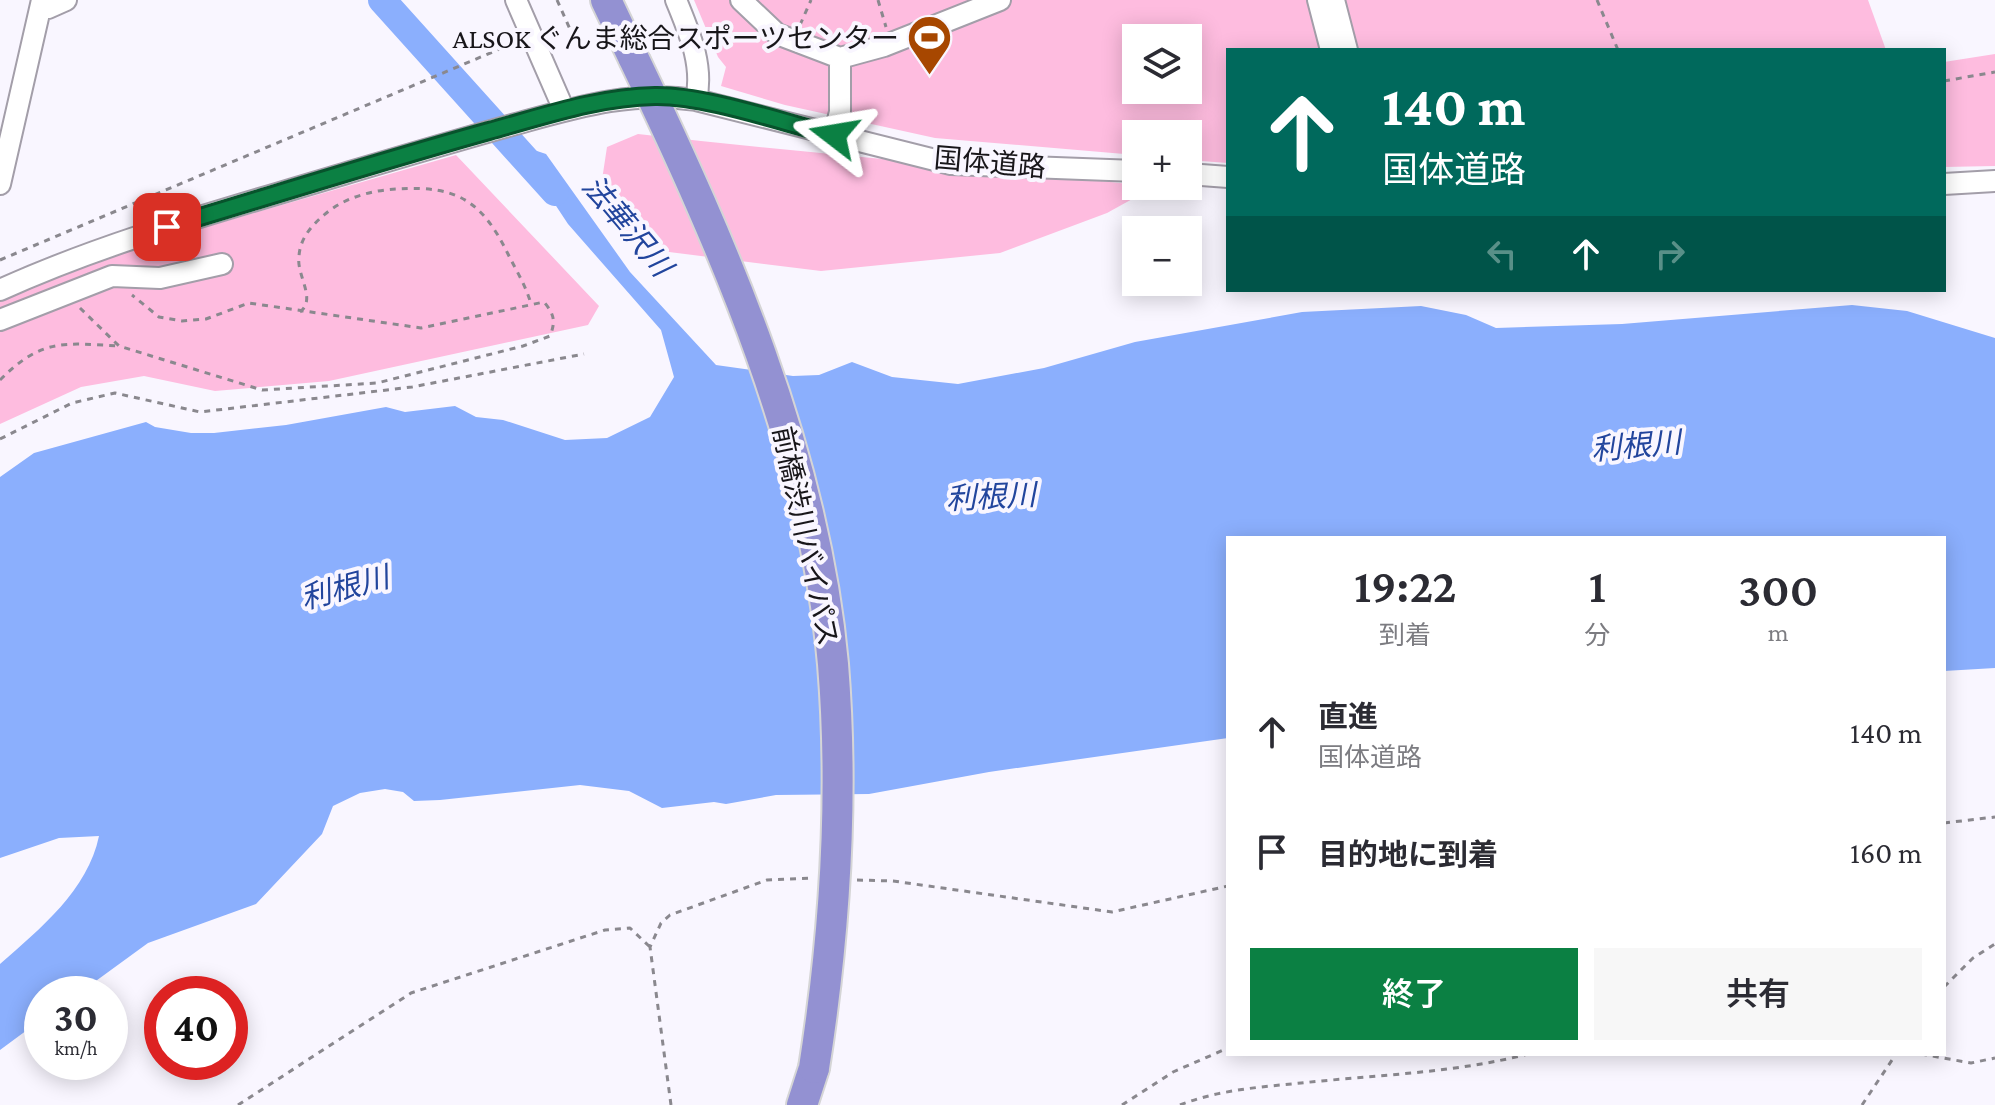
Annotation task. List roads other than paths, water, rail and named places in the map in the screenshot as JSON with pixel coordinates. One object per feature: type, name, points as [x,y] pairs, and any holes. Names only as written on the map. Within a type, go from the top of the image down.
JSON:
[{"type":"highway","name":"前橋渋川バイパス","points":[[606,0],[688,173],[759,353],[793,459],[819,571],[833,663],[839,785],[835,896],[814,1068],[805,1105]]},
{"type":"street","points":[[1,172],[42,3],[48,8],[66,0]]},
{"type":"street","points":[[516,0],[564,110]]},
{"type":"street","points":[[676,0],[694,49],[700,79],[696,100]]},
{"type":"street","points":[[741,0],[777,34],[840,58],[884,46],[1000,0]]},
{"type":"street","points":[[1318,0],[1330,48]]},
{"type":"street","points":[[1334,0],[1346,48]]},
{"type":"street","points":[[834,135],[840,112],[840,58]]},
{"type":"street","name":"国体道路","points":[[0,290],[58,263],[123,241],[564,110],[634,97],[658,95],[696,100],[951,164],[1122,170]]},
{"type":"street","points":[[1202,175],[1226,177]]},
{"type":"street","points":[[1946,184],[1995,181]]},
{"type":"street","points":[[0,320],[112,276],[160,278],[222,264]]},
{"type":"water","name":"利根川","points":[[531,149],[546,154],[630,272],[716,365],[793,376],[819,375],[852,362],[892,377],[958,384],[1044,368],[1135,342],[1302,312],[1421,306],[1466,315],[1496,328],[1622,324],[1852,305],[1907,311],[1995,338],[1995,668],[1946,671],[1946,536],[1226,536],[1226,738],[989,772],[869,794],[776,795],[726,804],[714,802],[662,808],[629,791],[580,785],[414,801],[403,792],[385,789],[360,793],[333,806],[322,834],[256,904],[148,943],[103,976],[24,976],[24,1032],[0,1050],[0,964],[46,922],[73,891],[85,874],[99,836],[59,838],[0,858],[0,477],[34,453],[146,422],[155,427],[191,433],[214,433],[286,425],[386,407],[405,412],[455,406],[476,417],[503,420],[565,440],[607,438],[650,417],[674,377],[661,330],[568,224],[531,168]]},
{"type":"waterway","name":"法華沢川","points":[[382,0],[555,192]]},
{"type":"place","name":"ALSOK ぐんま総合スポーツセンター","points":[[930,77]]}]
